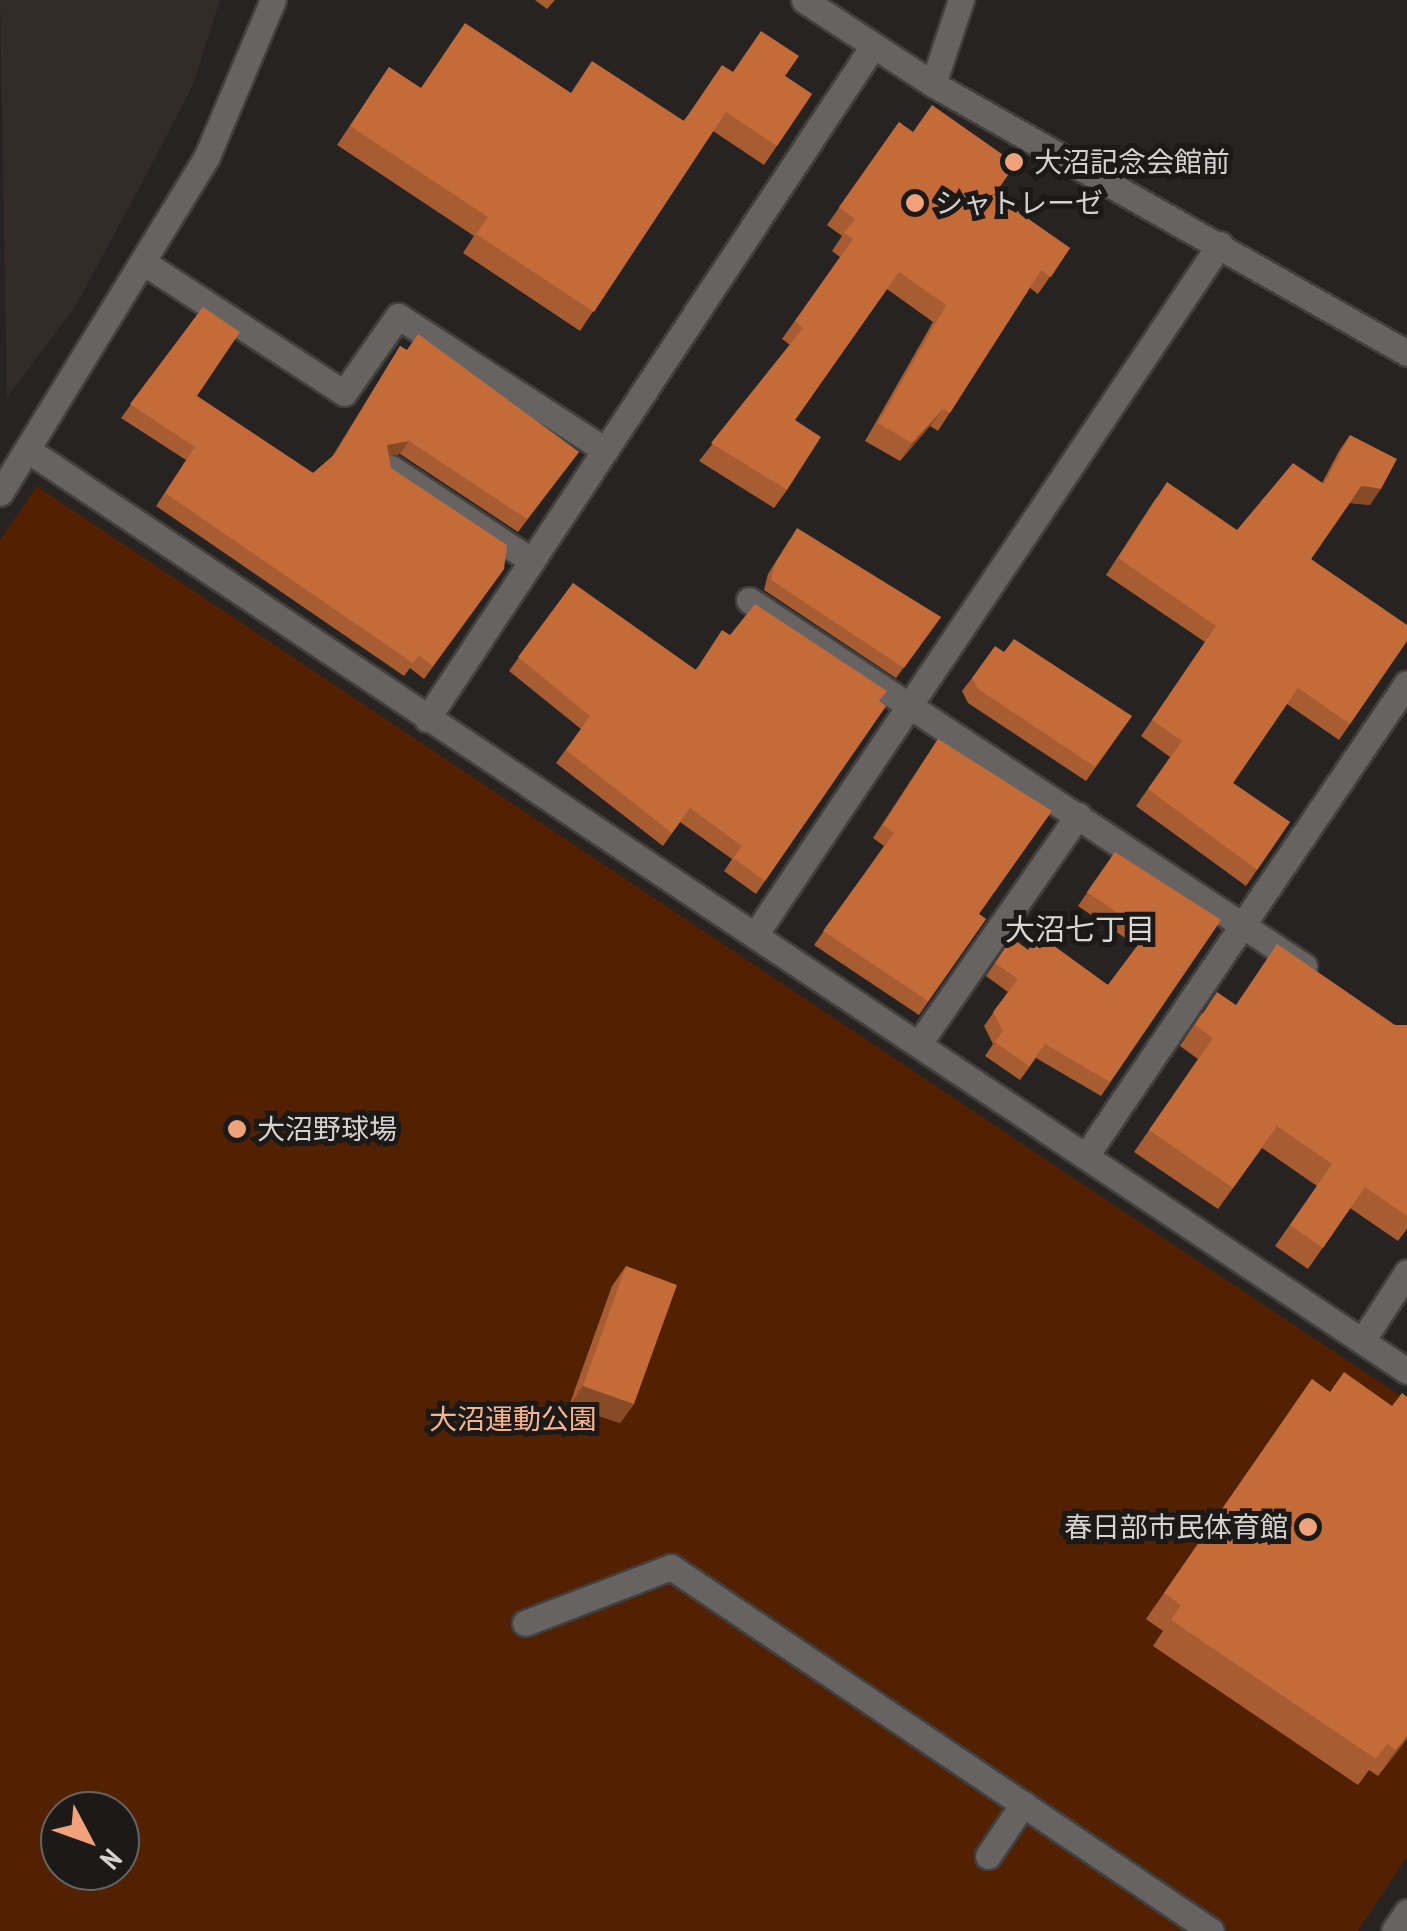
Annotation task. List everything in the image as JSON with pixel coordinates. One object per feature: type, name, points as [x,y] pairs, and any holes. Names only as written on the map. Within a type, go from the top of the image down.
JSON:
[{"type":"street","points":[[0,493],[146,264],[208,156],[273,0]]},
{"type":"street","points":[[804,0],[933,84],[1407,352]]},
{"type":"street","points":[[933,84],[961,0]]},
{"type":"street","points":[[427,719],[873,46]]},
{"type":"street","points":[[757,932],[1220,244]]},
{"type":"street","points":[[146,264],[344,393],[398,316],[605,450]]},
{"type":"street","points":[[28,450],[427,719],[922,1040],[1407,1370]]},
{"type":"street","points":[[391,468],[532,560]]},
{"type":"street","points":[[748,600],[1327,981]]},
{"type":"street","points":[[1087,1154],[1246,926],[1407,683]]},
{"type":"street","points":[[922,1040],[1078,815]]},
{"type":"street","points":[[1362,1341],[1407,1272]]},
{"type":"street","points":[[525,1623],[672,1567],[1211,1931]]},
{"type":"street","points":[[988,1856],[1023,1804]]},
{"type":"street","points":[[1394,1931],[1407,1912]]},
{"type":"shaded area","points":[[0,0],[220,0],[193,85],[144,179],[75,307],[7,398]]},
{"type":"green space","name":"大沼運動公園","points":[[37,486],[1407,1400],[1407,1857],[1358,1931],[0,1931],[0,540]]},
{"type":"building","points":[[465,23],[571,93],[592,61],[684,121],[722,65],[733,72],[761,31],[799,56],[785,76],[812,94],[777,146],[726,112],[594,312],[476,234],[488,217],[350,126],[389,67],[421,88]]},
{"type":"building","points":[[932,105],[1016,164],[994,195],[1070,248],[1051,277],[1041,270],[950,413],[943,409],[912,443],[878,423],[946,305],[899,272],[795,420],[821,437],[787,490],[711,443],[803,328],[795,321],[853,239],[844,233],[855,219],[839,207],[899,122],[913,132]]},
{"type":"building","points":[[203,307],[240,332],[197,396],[313,473],[335,454],[400,346],[407,350],[418,334],[579,452],[527,519],[409,441],[387,445],[391,468],[507,545],[504,569],[433,666],[419,655],[413,663],[165,493],[195,447],[130,404]]},
{"type":"building","points":[[1350,435],[1397,459],[1381,489],[1361,486],[1311,559],[1407,625],[1407,641],[1350,724],[1298,688],[1233,783],[1290,822],[1257,870],[1148,789],[1182,741],[1152,720],[1216,626],[1118,558],[1167,482],[1237,530],[1293,463],[1324,484]]},
{"type":"building","points":[[797,528],[941,617],[904,668],[771,580],[775,564]]},
{"type":"building","points":[[573,583],[696,670],[722,630],[730,635],[755,604],[887,691],[879,701],[886,706],[765,881],[733,858],[742,846],[690,808],[672,833],[566,750],[590,716],[518,657]]},
{"type":"building","points":[[1014,639],[1132,716],[1095,767],[978,689],[972,678],[995,646],[1004,652]]},
{"type":"building","points":[[938,739],[1052,811],[979,914],[986,919],[928,1001],[823,931],[894,833],[883,825]]},
{"type":"building","points":[[1115,852],[1221,920],[1110,1082],[1045,1044],[1029,1066],[995,1042],[1003,1031],[993,1012],[1018,979],[995,963],[1012,938],[1028,950],[1039,935],[1108,985],[1147,933],[1087,892]]},
{"type":"building","points":[[1277,944],[1395,1025],[1407,1025],[1407,1216],[1365,1187],[1323,1248],[1290,1225],[1332,1164],[1277,1126],[1233,1188],[1149,1130],[1213,1038],[1195,1025],[1217,992],[1236,1005]]},
{"type":"building","points":[[626,1266],[677,1285],[634,1404],[583,1386]]},
{"type":"building","name":"春日部市民体育館","points":[[1344,1372],[1392,1406],[1402,1393],[1407,1397],[1407,1736],[1396,1750],[1387,1744],[1376,1759],[1171,1620],[1181,1605],[1164,1593],[1312,1379],[1330,1392]]},
{"type":"place","name":"大沼記念会館前","points":[[1014,162]]},
{"type":"place","name":"シャトレーゼ","points":[[915,203]]},
{"type":"place","name":"大沼野球場","points":[[237,1129]]},
{"type":"place","name":"春日部市民体育館","points":[[1308,1527]]},
{"type":"district","name":"大沼七丁目","points":[[1080,929]]}]
